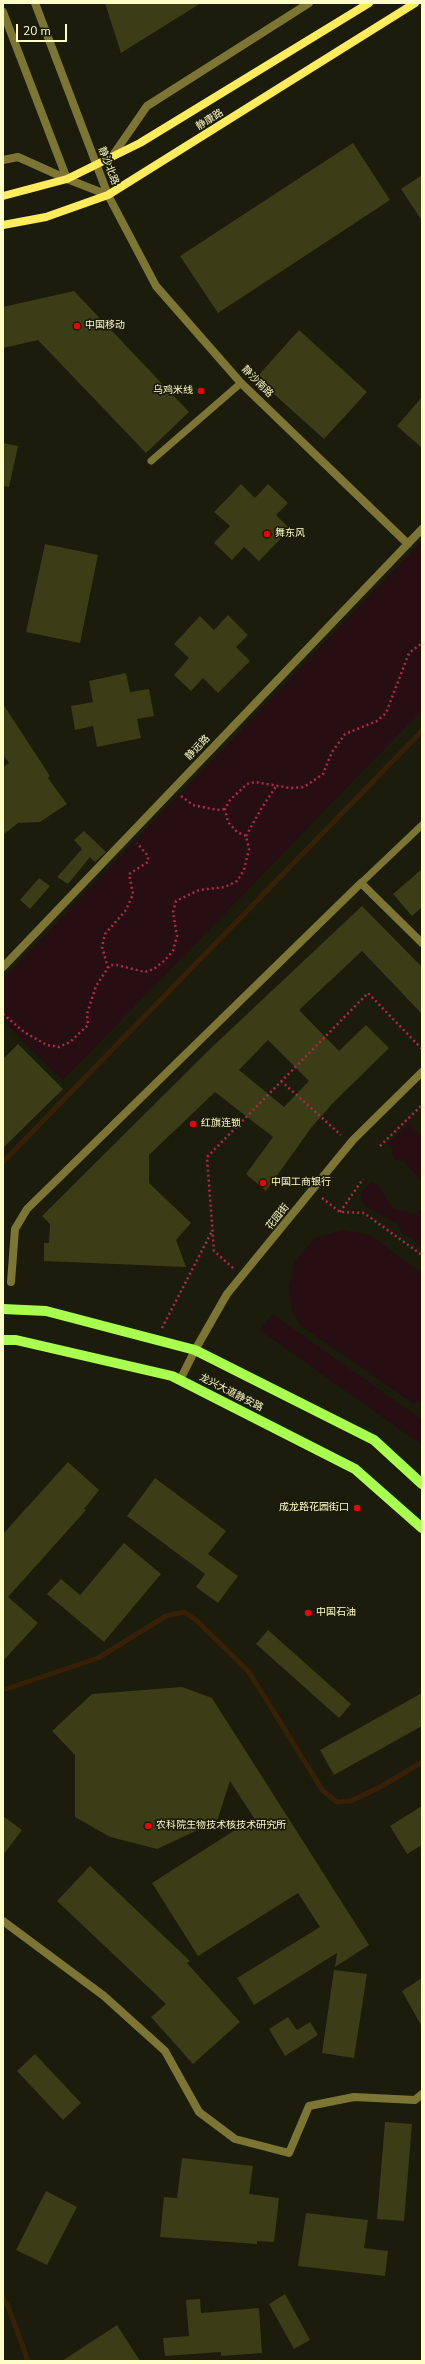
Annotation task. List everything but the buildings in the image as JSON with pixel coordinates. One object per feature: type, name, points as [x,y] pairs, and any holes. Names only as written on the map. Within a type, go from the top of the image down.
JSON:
[{"type":"main road","name":"静康路","points":[[3,196],[31,190],[67,179],[140,143],[369,3]]},
{"type":"main road","name":"静康路","points":[[3,225],[46,217],[108,195],[415,3]]},
{"type":"main road","points":[[3,1309],[46,1311],[195,1350],[374,1440],[422,1484]]},
{"type":"main road","name":"龙兴大道静安路","points":[[3,1340],[16,1340],[172,1376],[355,1470],[422,1528]]},
{"type":"street","name":"静沙北路","points":[[35,3],[108,195]]},
{"type":"street","points":[[111,158],[147,106],[309,3]]},
{"type":"street","points":[[3,12],[67,179]]},
{"type":"street","name":"静沙北路","points":[[3,160],[18,157],[67,179],[108,195]]},
{"type":"street","name":"静沙南路","points":[[108,195],[156,286],[242,383],[408,544]]},
{"type":"street","points":[[408,544],[422,529]]},
{"type":"street","name":"静远路","points":[[3,967],[408,544]]},
{"type":"street","points":[[12,1282],[15,1229],[27,1209],[361,883],[422,943]]},
{"type":"street","name":"花园街","points":[[180,1380],[195,1350],[227,1294],[350,1144],[422,1072]]},
{"type":"street","points":[[3,1921],[104,1996],[165,2051],[198,2112],[235,2139],[289,2153],[309,2106],[354,2097],[415,2100],[422,2094]]},
{"type":"lane","points":[[151,461],[242,383]]},
{"type":"lane","points":[[361,883],[422,825]]},
{"type":"path","points":[[246,836],[237,832],[228,822],[225,809],[238,790],[247,784],[255,782],[304,787],[322,774],[332,752],[345,734],[368,726],[386,713],[409,653],[422,643]]},
{"type":"path","points":[[3,1014],[24,1032],[47,1045],[59,1047],[70,1042],[88,1025],[88,1014],[96,986],[110,965],[117,964],[145,972],[154,970],[173,951],[177,936],[173,912],[176,901],[199,890],[225,887],[237,881],[248,859],[246,836],[260,809],[277,785]]},
{"type":"path","points":[[173,789],[193,805],[217,810],[225,809]]},
{"type":"path","points":[[108,968],[102,947],[105,934],[126,910],[133,894],[129,874],[148,862],[148,856],[130,834]]},
{"type":"path","points":[[242,1276],[214,1251],[207,1157],[368,993],[422,1049]]},
{"type":"path","points":[[281,1081],[350,1144]]},
{"type":"path","points":[[380,1146],[422,1105]]},
{"type":"path","points":[[340,1212],[363,1179]]},
{"type":"path","points":[[312,1190],[340,1212],[364,1213],[422,1255]]},
{"type":"path","points":[[156,1339],[212,1230]]},
{"type":"path","points":[[422,1997],[422,2003]]},
{"type":"shaded area","points":[[422,541],[422,710],[63,1080],[3,1021],[3,979]]},
{"type":"shaded area","points":[[409,1124],[422,1137],[422,1182],[404,1161],[396,1160],[393,1157],[391,1147],[387,1145]]},
{"type":"shaded area","points":[[371,1182],[378,1185],[389,1204],[394,1209],[414,1214],[422,1209],[422,1248],[412,1238],[403,1234],[397,1224],[367,1207],[361,1199],[361,1192]]},
{"type":"shaded area","points":[[342,1230],[369,1235],[422,1273],[422,1402],[413,1403],[300,1325],[292,1311],[289,1287],[295,1261],[315,1238]]},
{"type":"shaded area","points":[[272,1314],[422,1420],[422,1445],[260,1330]]},
{"type":"waterway","points":[[3,1162],[422,731]]},
{"type":"waterway","points":[[3,1690],[98,1658],[166,1616],[184,1612],[196,1620],[249,1672],[323,1791],[337,1802],[351,1801],[382,1786],[422,1762]]},
{"type":"waterway","points":[[3,2298],[8,2306],[28,2361]]},
{"type":"place","name":"中国移动","points":[[77,326]]},
{"type":"place","name":"乌鸡米线","points":[[201,391]]},
{"type":"place","name":"舞东风","points":[[267,534]]},
{"type":"place","name":"红旗连锁","points":[[193,1124]]},
{"type":"place","name":"中国工商银行","points":[[263,1183]]},
{"type":"place","name":"成龙路花园街口","points":[[357,1508]]},
{"type":"place","name":"中国石油","points":[[308,1613]]},
{"type":"place","name":"农科院生物技术核技术研究所","points":[[148,1826]]}]
